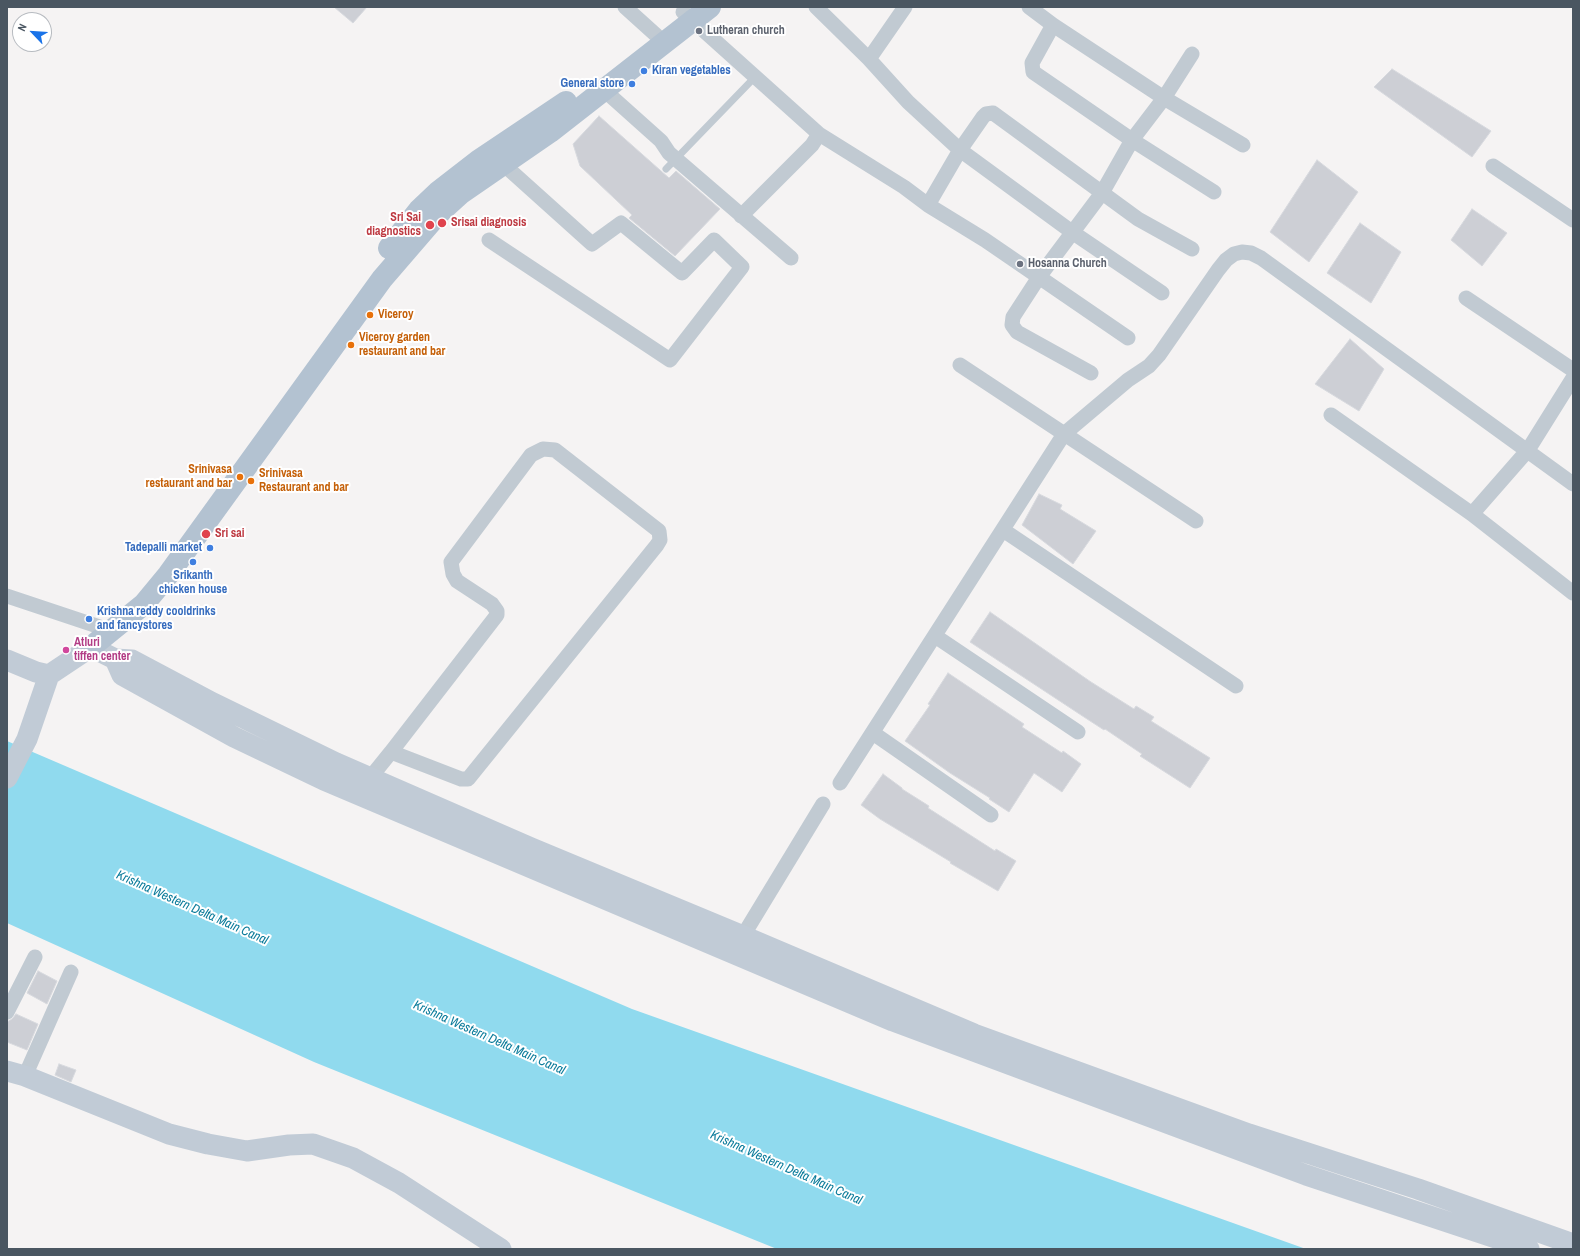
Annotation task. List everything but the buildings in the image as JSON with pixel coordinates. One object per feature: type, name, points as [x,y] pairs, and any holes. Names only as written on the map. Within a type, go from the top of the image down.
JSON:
[{"type":"main road","points":[[7,778],[27,739],[49,675],[91,647],[109,630],[144,604],[168,575],[382,279],[438,214],[460,194],[550,132],[604,90],[688,14],[710,7]]},
{"type":"main road","points":[[134,611],[136,599],[259,432],[307,360],[352,297],[419,210],[457,176],[538,122],[636,52],[659,40]]},
{"type":"main road","points":[[91,647],[114,659],[132,660],[226,710],[370,778],[435,817]]},
{"type":"main road","points":[[114,659],[122,675],[234,737],[324,780],[435,817],[922,1022],[1306,1175],[1529,1249]]},
{"type":"main road","points":[[7,660],[36,672],[49,675]]},
{"type":"main road","points":[[922,1022],[974,1034],[1188,1113],[1284,1146],[1418,1189],[1573,1244]]},
{"type":"main road","points":[[16,1074],[169,1134],[208,1144],[247,1151],[289,1145],[313,1144],[353,1158],[399,1183],[501,1249]]},
{"type":"street","points":[[625,7],[659,40]]},
{"type":"street","points":[[816,7],[869,59],[908,102],[960,150],[1072,232],[1162,294]]},
{"type":"street","points":[[869,59],[905,7]]},
{"type":"street","points":[[1029,7],[1053,25],[1164,98],[1243,145]]},
{"type":"street","points":[[688,14],[819,134],[985,240],[1128,338]]},
{"type":"street","points":[[1053,25],[1032,64],[1033,72],[1132,140],[1214,192]]},
{"type":"street","points":[[1092,373],[1017,332],[1012,326],[1013,317],[1039,277],[1102,193],[1132,140],[1164,98],[1192,54]]},
{"type":"street","points":[[604,90],[661,141],[669,153],[671,164],[741,216],[791,258]]},
{"type":"street","points":[[928,205],[960,150],[983,116],[993,113],[1138,219],[1192,249]]},
{"type":"street","points":[[741,216],[812,145],[819,134]]},
{"type":"street","points":[[488,240],[670,360],[742,267],[714,240],[682,273],[621,223],[592,244],[503,164]]},
{"type":"street","points":[[1492,166],[1573,220]]},
{"type":"street","points":[[840,783],[1064,434],[1128,380],[1149,366],[1159,355],[1222,265],[1234,254],[1242,252],[1251,253],[1261,258],[1573,484]]},
{"type":"street","points":[[1466,298],[1573,370]]},
{"type":"street","points":[[960,365],[1196,521]]},
{"type":"street","points":[[1472,514],[1528,450],[1573,378]]},
{"type":"street","points":[[1331,415],[1472,514],[1573,593]]},
{"type":"street","points":[[370,778],[497,616],[497,611],[492,604],[457,581],[453,574],[451,562],[531,455],[543,449],[555,450],[659,531],[660,540],[657,545],[468,779],[461,779],[391,752]]},
{"type":"street","points":[[1003,530],[1236,686]]},
{"type":"street","points":[[7,596],[109,630]]},
{"type":"street","points":[[935,636],[1078,732]]},
{"type":"street","points":[[872,733],[991,815]]},
{"type":"street","points":[[738,944],[823,804]]},
{"type":"street","points":[[7,1012],[35,957]]},
{"type":"street","points":[[16,1074],[72,972]]},
{"type":"lane","points":[[671,164],[755,77]]},
{"type":"water","name":"Krishna Western Delta Main Canal","points":[[7,741],[632,1009],[1306,1249],[777,1249],[314,1062],[7,923]]},
{"type":"place","name":"Lutheran church","points":[[699,31]]},
{"type":"place","name":"Kiran vegetables","points":[[644,71]]},
{"type":"place","name":"General store","points":[[632,84]]},
{"type":"place","name":"Srisai diagnosis","points":[[442,223]]},
{"type":"place","name":"Sri Sai diagnostics","points":[[430,225]]},
{"type":"place","name":"Hosanna Church","points":[[1020,264]]},
{"type":"place","name":"Viceroy","points":[[370,315]]},
{"type":"place","name":"Viceroy garden restaurant and bar","points":[[351,345]]},
{"type":"place","name":"Srinivasa restaurant and bar","points":[[240,477]]},
{"type":"place","name":"Srinivasa Restaurant and bar","points":[[251,481]]},
{"type":"place","name":"Sri sai","points":[[206,534]]},
{"type":"place","name":"Tadepalli market","points":[[210,548]]},
{"type":"place","name":"Srikanth chicken house","points":[[193,562]]},
{"type":"place","name":"Krishna reddy cooldrinks and fancystores","points":[[89,619]]},
{"type":"place","name":"Atluri tiffen center","points":[[66,650]]}]
